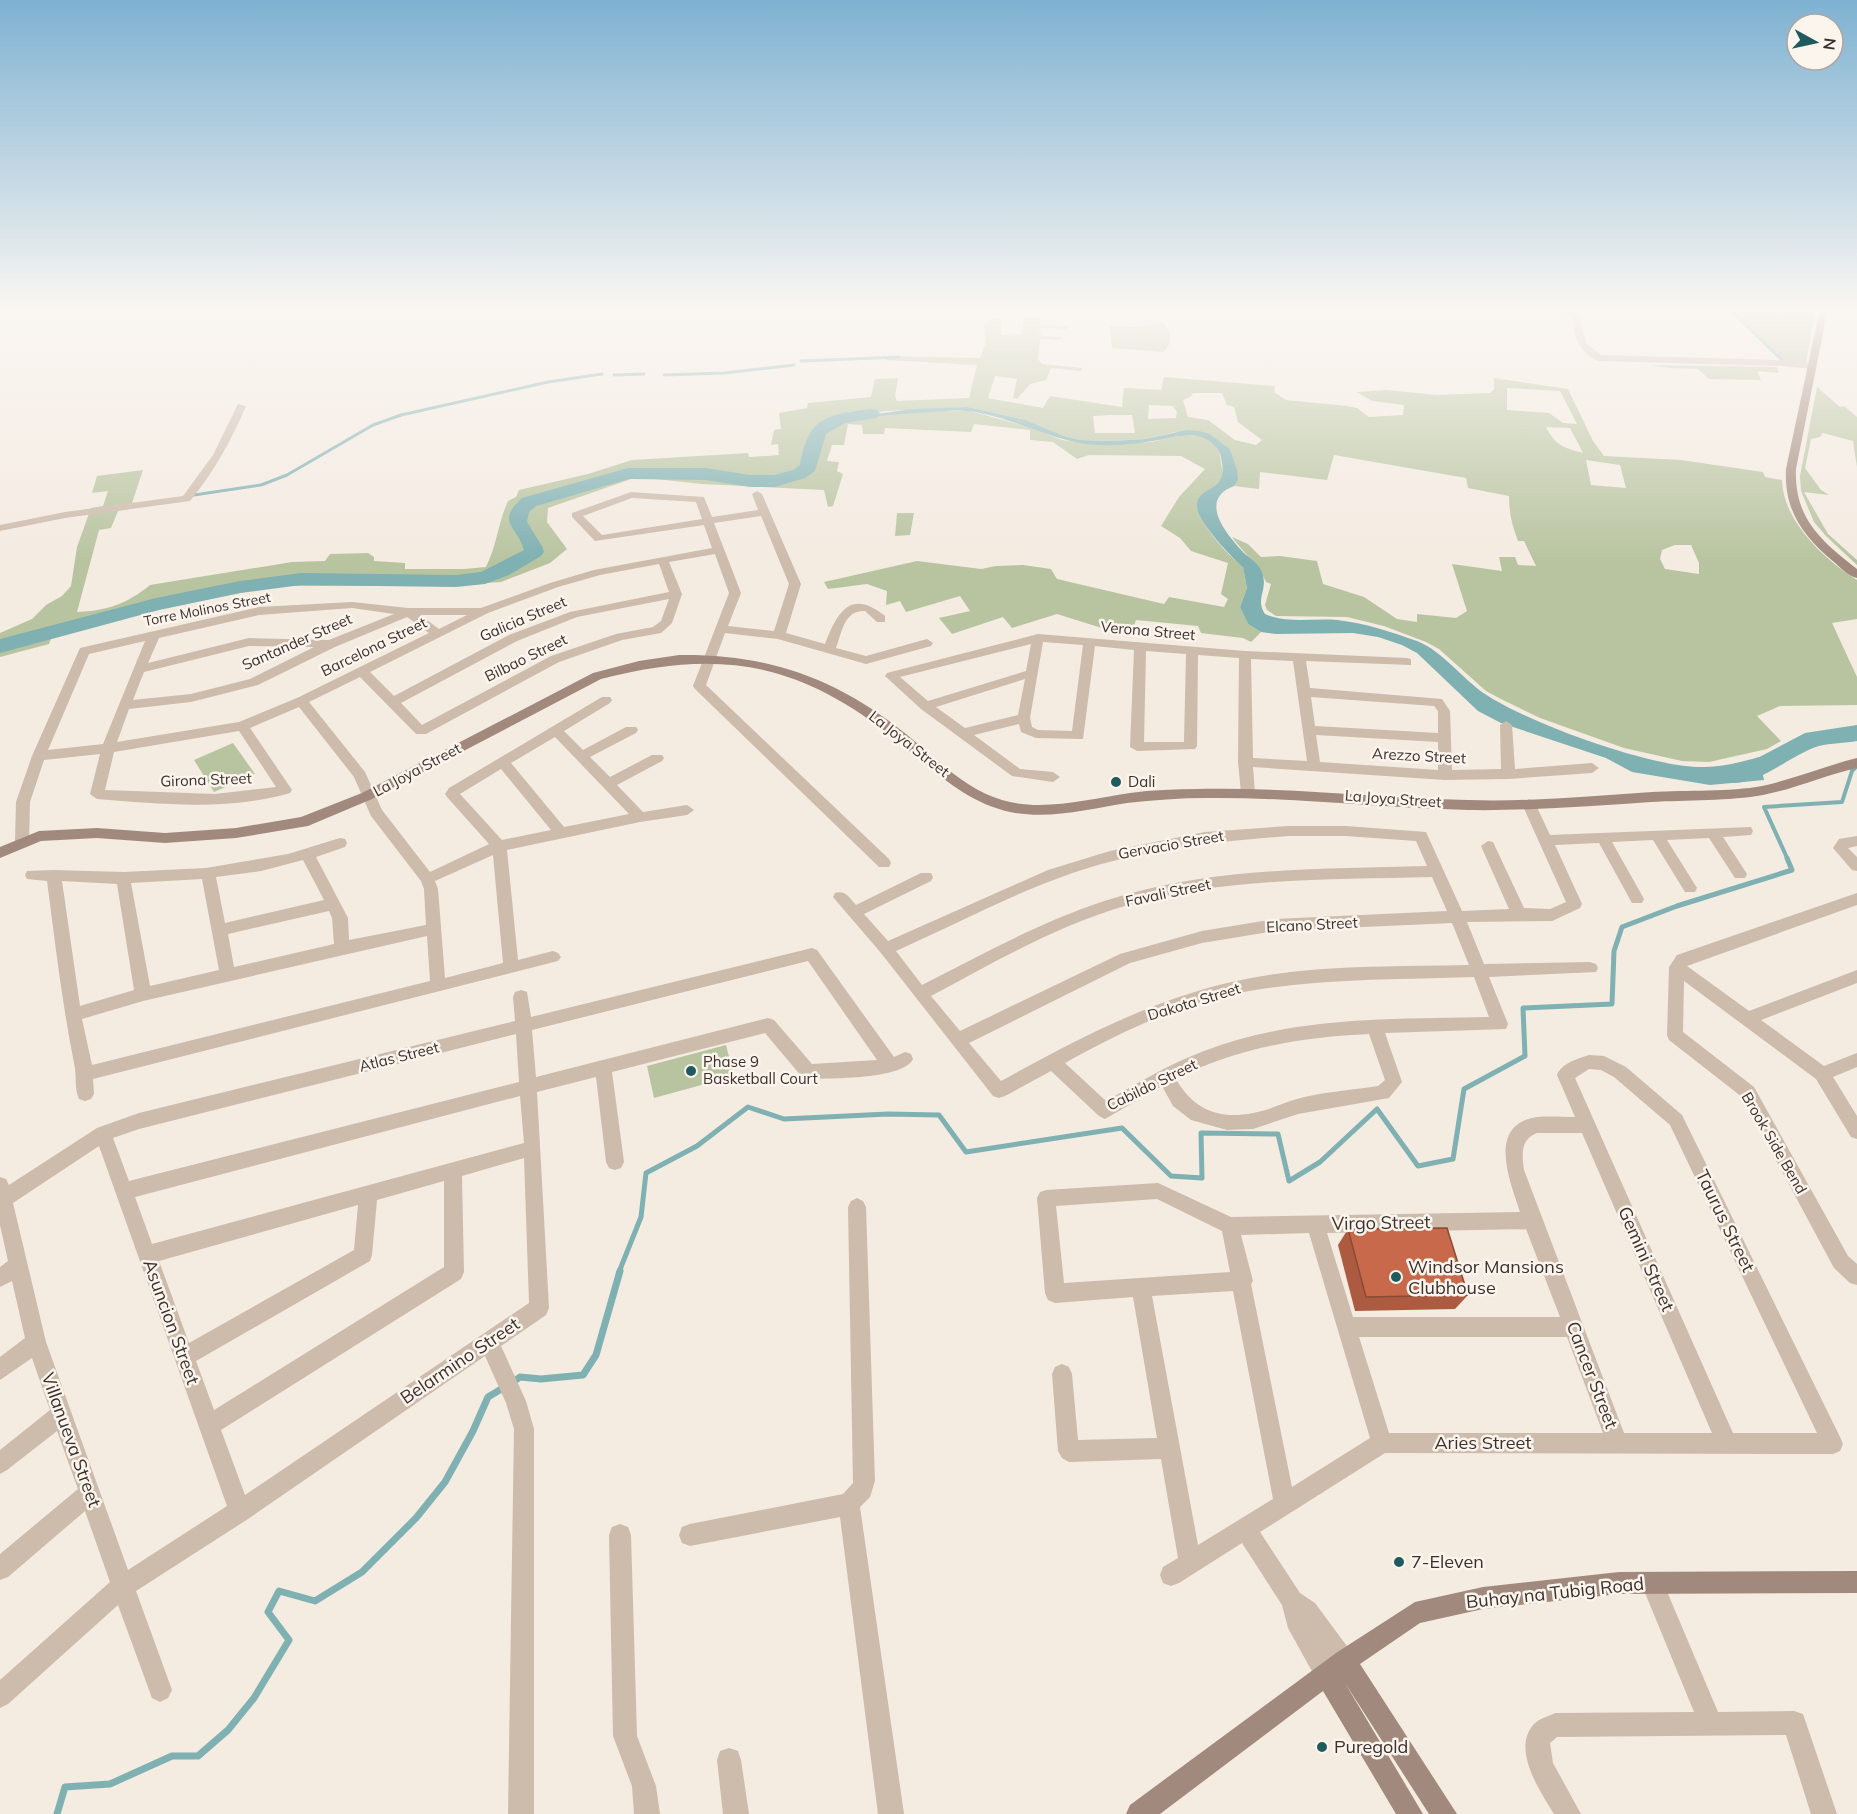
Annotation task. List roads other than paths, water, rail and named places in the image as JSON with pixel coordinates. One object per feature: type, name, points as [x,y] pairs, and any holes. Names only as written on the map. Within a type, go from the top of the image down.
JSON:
[{"type":"street","points":[[1807,393],[1791,470],[1789,495],[1796,513],[1809,531],[1857,575]]},
{"type":"street","points":[[0,528],[65,515],[186,499],[213,467],[241,406]]},
{"type":"street","points":[[757,494],[795,584],[779,635]]},
{"type":"street","points":[[763,512],[709,522],[599,539],[576,515],[631,495],[700,499],[709,522],[735,593],[699,687],[884,862]]},
{"type":"street","name":"Barcelona Street","points":[[39,756],[110,748],[242,726],[301,701],[483,611],[554,585],[598,572],[719,550]]},
{"type":"street","points":[[663,560],[676,594]]},
{"type":"street","name":"Bilbao Street","points":[[362,671],[421,730],[555,659],[620,637],[657,630],[666,623],[676,594]]},
{"type":"street","name":"Galicia Street","points":[[392,702],[513,638],[574,614],[676,594]]},
{"type":"street","name":"Torre Molinos Street","points":[[39,756],[84,651],[259,611],[352,606],[408,612]]},
{"type":"street","points":[[830,648],[843,613],[850,608],[868,608],[881,619]]},
{"type":"street","points":[[408,612],[483,611]]},
{"type":"street","points":[[408,612],[438,634]]},
{"type":"street","name":"Santander Street","points":[[126,705],[191,698],[254,682],[331,644],[408,612]]},
{"type":"street","points":[[722,629],[779,635],[866,660],[927,643]]},
{"type":"street","points":[[110,748],[154,634]]},
{"type":"street","points":[[1025,723],[1038,638]]},
{"type":"street","name":"Verona Street","points":[[926,706],[891,676],[1038,638],[1245,655],[1407,662]]},
{"type":"street","points":[[141,669],[249,642],[331,644]]},
{"type":"street","points":[[1025,723],[1036,734],[1078,736],[1089,642]]},
{"type":"street","points":[[1140,647],[1137,747],[1190,746],[1192,651]]},
{"type":"street","points":[[1245,655],[1245,762],[1248,793]]},
{"type":"street","name":"La Joya Street","points":[[0,853],[39,836],[76,834],[165,838],[236,833],[303,822],[367,796],[597,676],[656,660],[685,657],[710,658],[787,672],[838,693],[870,713],[960,784],[996,803],[1024,809],[1148,796],[1248,793],[1332,795],[1468,805],[1529,804],[1751,792],[1793,783],[1827,769],[1857,763]]},
{"type":"street","points":[[1299,657],[1314,767]]},
{"type":"street","points":[[926,706],[1032,673]]},
{"type":"street","points":[[1304,692],[1434,701],[1443,707],[1445,775]]},
{"type":"street","points":[[511,968],[499,846],[452,794],[454,790],[606,700]]},
{"type":"street","points":[[301,701],[360,775],[367,796],[381,819],[427,879],[430,889],[438,986]]},
{"type":"street","points":[[926,706],[1017,773],[1053,777]]},
{"type":"street","points":[[963,733],[1025,723]]},
{"type":"street","points":[[1506,725],[1508,774]]},
{"type":"street","name":"Girona Street","points":[[110,748],[100,774],[97,794],[172,800],[268,794],[285,790],[242,726]]},
{"type":"street","points":[[581,756],[631,730]]},
{"type":"street","points":[[1309,730],[1443,738]]},
{"type":"street","points":[[557,731],[640,817]]},
{"type":"street","points":[[22,842],[23,802],[39,756]]},
{"type":"street","points":[[608,784],[657,759]]},
{"type":"street","points":[[502,761],[561,833]]},
{"type":"street","name":"Arezzo Street","points":[[1245,762],[1445,775],[1508,774],[1592,768]]},
{"type":"street","name":"Elcano Street","points":[[959,1040],[1073,982],[1126,958],[1202,937],[1275,925],[1519,914],[1552,915],[1575,904],[1529,804]]},
{"type":"street","points":[[427,879],[499,846],[640,817],[687,810]]},
{"type":"street","name":"Gervacio Street","points":[[886,949],[1053,874],[1110,856],[1204,837],[1288,831],[1346,831],[1421,836],[1479,971]]},
{"type":"street","points":[[1546,840],[1746,831]]},
{"type":"street","points":[[1713,832],[1740,874]]},
{"type":"street","points":[[1657,835],[1690,888]]},
{"type":"street","points":[[1603,838],[1637,899]]},
{"type":"street","points":[[1857,842],[1844,843],[1840,848],[1857,866]]},
{"type":"street","points":[[32,875],[123,878],[208,873],[309,855],[340,843]]},
{"type":"street","points":[[1488,846],[1519,914]]},
{"type":"street","points":[[309,855],[340,918],[342,948]]},
{"type":"street","name":"Favali Street","points":[[920,994],[1039,932],[1097,910],[1152,893],[1285,875],[1437,871]]},
{"type":"street","points":[[208,873],[228,975]]},
{"type":"street","points":[[54,875],[85,1074],[85,1094]]},
{"type":"street","points":[[854,912],[926,877]]},
{"type":"street","points":[[123,878],[143,994]]},
{"type":"street","points":[[840,897],[886,949],[959,1040]]},
{"type":"street","points":[[1857,899],[1683,959],[1677,967],[1822,1074],[1857,1131]]},
{"type":"street","points":[[221,930],[333,904]]},
{"type":"street","points":[[74,1015],[143,994],[433,929]]},
{"type":"street","name":"Atlas Street","points":[[1,1195],[103,1134],[139,1121],[812,954],[898,1062],[808,1072],[768,1025],[603,1068]]},
{"type":"street","points":[[85,1074],[553,957]]},
{"type":"street","name":"Brook Side Bend","points":[[1677,967],[1675,1035],[1748,1092],[1841,1262],[1857,1276]]},
{"type":"street","name":"Dakota Street","points":[[959,1040],[999,1091],[1098,1036],[1171,1006],[1224,990],[1286,980],[1360,974],[1590,968]]},
{"type":"street","name":"Cabildo Street","points":[[1053,1062],[1105,1112],[1165,1076],[1227,1050],[1313,1031],[1374,1026],[1500,1024],[1479,971]]},
{"type":"street","points":[[1748,1018],[1857,976]]},
{"type":"street","name":"Belarmino Street","points":[[0,1696],[123,1586],[240,1511],[539,1308],[533,1148],[521,997]]},
{"type":"street","points":[[1165,1076],[1179,1101],[1197,1115],[1227,1122],[1253,1121],[1298,1106],[1383,1093],[1394,1082],[1374,1026]]},
{"type":"street","points":[[1822,1074],[1857,1060]]},
{"type":"street","name":"Taurus Street","points":[[1565,1075],[1576,1066],[1588,1062],[1604,1063],[1620,1072],[1676,1120],[1833,1444]]},
{"type":"street","points":[[124,1191],[603,1068],[615,1162]]},
{"type":"street","name":"Gemini Street","points":[[1565,1075],[1728,1444]]},
{"type":"street","name":"Cancer Street","points":[[1587,1125],[1536,1125],[1524,1130],[1516,1140],[1513,1154],[1515,1170],[1532,1220],[1618,1443]]},
{"type":"street","name":"Asuncion Street","points":[[103,1134],[240,1511]]},
{"type":"street","points":[[147,1255],[533,1148]]},
{"type":"street","points":[[209,1425],[454,1272],[453,1169]]},
{"type":"street","points":[[1243,1281],[1055,1293],[1046,1198],[1158,1191],[1230,1226],[1243,1281],[1285,1504]]},
{"type":"street","name":"Villanueva Street","points":[[1,1195],[36,1342],[160,1690]]},
{"type":"street","points":[[184,1357],[363,1255],[368,1195]]},
{"type":"street","points":[[690,1535],[849,1504],[862,1489],[864,1481],[857,1207]]},
{"type":"street","name":"Virgo Street","points":[[1230,1226],[1532,1220]]},
{"type":"street","points":[[1171,1575],[1382,1443],[1315,1224]]},
{"type":"street","points":[[0,1278],[18,1266]]},
{"type":"street","points":[[1141,1287],[1190,1563]]},
{"type":"street","points":[[1347,1327],[1573,1327]]},
{"type":"street","points":[[489,1341],[516,1401],[524,1429],[521,1814]]},
{"type":"street","points":[[0,1370],[36,1342]]},
{"type":"street","points":[[1062,1374],[1069,1451],[1168,1448]]},
{"type":"street","points":[[0,1463],[62,1414]]},
{"type":"street","name":"Aries Street","points":[[1382,1443],[1833,1444]]},
{"type":"street","points":[[0,1569],[91,1492]]},
{"type":"street","points":[[849,1504],[891,1814]]},
{"type":"street","points":[[1245,1529],[1292,1601],[1296,1620],[1444,1814]]},
{"type":"street","points":[[620,1535],[625,1736],[644,1786],[647,1814]]},
{"type":"street","name":"Buhay na Tubig Road","points":[[1139,1814],[1335,1669],[1415,1613],[1483,1598],[1619,1583],[1857,1582]]},
{"type":"street","points":[[1652,1583],[1710,1722]]},
{"type":"street","points":[[1335,1669],[1410,1814]]},
{"type":"street","points":[[1568,1814],[1542,1768],[1537,1750],[1538,1737],[1545,1728],[1555,1725],[1710,1722],[1794,1723],[1824,1814]]},
{"type":"street","points":[[729,1760],[736,1814]]},
{"type":"water","points":[[968,407],[1026,420],[1064,436],[1080,440],[1145,439],[1187,430],[1210,434],[1230,449],[1238,480],[1234,486],[1223,492],[1216,509],[1230,537],[1261,570],[1264,583],[1261,603],[1265,614],[1291,620],[1347,621],[1397,634],[1417,641],[1436,652],[1468,681],[1505,706],[1560,730],[1624,752],[1682,766],[1718,766],[1759,757],[1764,780],[1710,785],[1632,772],[1606,758],[1501,723],[1478,711],[1417,653],[1402,645],[1378,637],[1353,633],[1276,634],[1261,632],[1248,624],[1240,607],[1247,588],[1243,567],[1216,538],[1198,513],[1198,499],[1216,485],[1222,473],[1222,461],[1218,450],[1202,437],[1186,435],[1146,442],[1098,445],[1065,440],[1001,418],[963,410],[836,420],[912,409]]},
{"type":"waterway","points":[[194,495],[261,485],[287,475],[373,425],[401,415],[501,393]]},
{"type":"waterway","points":[[0,646],[156,604],[240,587],[301,579],[456,581],[485,578],[534,552],[533,546],[518,522],[521,509],[529,502],[628,473],[706,474],[750,481],[775,481],[799,474],[809,467],[815,438],[825,426],[839,419],[871,414]]},
{"type":"waterway","points":[[1726,775],[1756,769],[1813,739],[1857,733]]},
{"type":"waterway","points":[[1788,860],[1764,807],[1842,802],[1852,771],[1857,766]]},
{"type":"waterway","points":[[619,1272],[641,1217],[646,1173],[697,1146],[748,1107],[784,1119],[888,1114],[939,1115],[966,1152],[1122,1128],[1171,1176],[1202,1178],[1201,1133],[1278,1134],[1289,1181],[1320,1162],[1377,1109],[1418,1166],[1453,1159],[1464,1089],[1525,1056],[1523,1008],[1612,1004],[1614,951],[1622,927],[1677,906],[1792,870],[1787,858]]},
{"type":"waterway","points":[[513,1382],[520,1377],[541,1379],[583,1375],[596,1355],[620,1271]]},
{"type":"waterway","points":[[57,1814],[65,1787],[110,1784],[172,1756],[198,1756],[228,1730],[254,1698],[289,1640],[268,1612],[279,1591],[315,1601],[362,1572],[416,1518],[445,1482],[473,1431],[488,1397],[503,1388]]},
{"type":"place","name":"Dali","points":[[1116,782]]},
{"type":"place","name":"Phase 9 Basketball Court","points":[[691,1071]]},
{"type":"place","name":"Windsor Mansions Clubhouse","points":[[1396,1277]]},
{"type":"place","name":"7-Eleven","points":[[1399,1562]]},
{"type":"place","name":"Puregold","points":[[1322,1747]]}]
